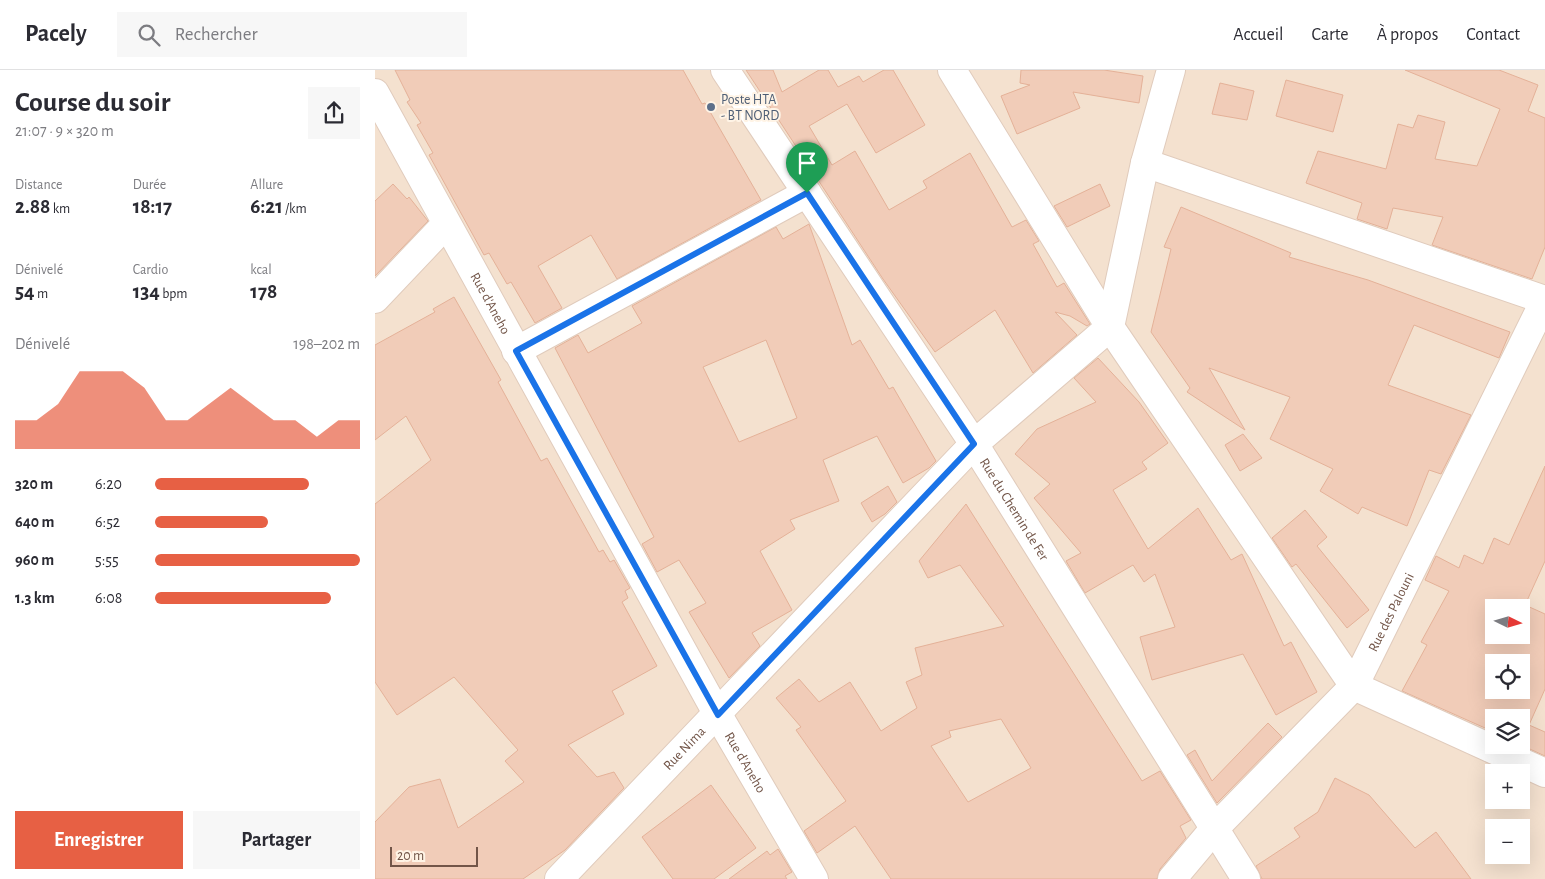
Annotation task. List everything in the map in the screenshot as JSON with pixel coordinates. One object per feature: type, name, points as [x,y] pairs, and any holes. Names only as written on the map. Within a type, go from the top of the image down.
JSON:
[{"type":"street","name":"Rue du Chemin de Fer","points":[[725,70],[974,444],[1246,879]]},
{"type":"street","points":[[952,70],[1110,327],[1354,686],[1545,773]]},
{"type":"street","points":[[1110,327],[1145,163],[1171,70]]},
{"type":"street","name":"Rue d'Aneho","points":[[375,93],[718,715],[813,879]]},
{"type":"street","points":[[1145,163],[1545,300]]},
{"type":"street","points":[[516,351],[807,193]]},
{"type":"street","points":[[375,299],[446,224]]},
{"type":"street","name":"Rue des Palouni","points":[[1172,879],[1214,829],[1354,686],[1545,300]]},
{"type":"street","name":"Rue Nima","points":[[559,879],[718,715],[974,444],[1110,327]]},
{"type":"shaded area","points":[[375,70],[1545,70],[1545,879],[375,879]]},
{"type":"building","points":[[395,70],[683,70],[702,104],[705,103],[761,200],[617,279],[591,235],[538,266],[562,308],[535,323],[511,282],[507,284],[489,253],[484,255],[429,155],[433,153],[417,125],[421,123],[407,102],[410,100]]},
{"type":"building","points":[[746,70],[773,70],[782,92],[819,70],[828,70],[838,87],[859,76],[863,82],[884,70],[893,70],[925,125],[876,153],[847,104],[809,126],[832,165],[855,151],[889,210],[927,188],[923,181],[970,153],[1012,227],[1026,220],[1039,241],[1033,244],[1057,287],[1064,283],[1090,324],[1087,326],[1070,316],[1055,312],[1077,335],[1033,373],[995,310],[935,352],[883,279]]},
{"type":"building","points":[[1021,70],[1104,70],[1143,76],[1139,103],[1073,92],[1080,108],[1017,134],[1001,96],[1030,85],[1020,83]]},
{"type":"building","points":[[1405,70],[1499,70],[1538,85],[1528,111],[1545,118],[1545,247],[1532,279],[1432,245],[1443,217],[1393,208],[1387,229],[1357,219],[1362,203],[1306,183],[1318,151],[1386,169],[1398,124],[1413,128],[1418,115],[1445,122],[1435,159],[1477,166],[1500,109]]},
{"type":"building","points":[[1286,80],[1343,95],[1333,132],[1276,116]]},
{"type":"building","points":[[1220,83],[1254,91],[1247,120],[1212,114]]},
{"type":"building","points":[[393,184],[407,199],[409,197],[428,221],[375,276],[375,201]]},
{"type":"building","points":[[1100,184],[1110,206],[1067,227],[1054,206]]},
{"type":"building","points":[[1181,207],[1291,253],[1289,257],[1368,280],[1510,332],[1499,358],[1414,325],[1388,385],[1471,415],[1441,474],[1429,470],[1407,526],[1362,507],[1358,514],[1320,491],[1333,469],[1270,439],[1290,397],[1209,368],[1245,430],[1187,392],[1190,388],[1151,332],[1171,249],[1164,247]]},
{"type":"building","points":[[809,224],[852,345],[860,340],[889,389],[893,387],[936,461],[929,468],[903,483],[877,436],[823,460],[839,501],[790,520],[795,529],[760,551],[792,610],[752,633],[760,646],[729,678],[689,612],[706,603],[679,560],[657,572],[642,544],[654,537],[555,348],[578,335],[588,353],[642,323],[632,306],[776,227],[783,239]],"holes":[[[766,340],[797,418],[739,442],[703,367]]]},
{"type":"building","points":[[454,297],[501,380],[498,382],[541,461],[547,458],[599,552],[603,550],[610,562],[614,560],[630,588],[625,591],[628,598],[622,602],[657,666],[612,691],[624,714],[568,745],[597,777],[614,772],[624,788],[565,850],[523,879],[375,879],[375,822],[409,787],[440,779],[458,828],[524,782],[505,761],[518,750],[454,677],[397,715],[375,682],[375,504],[431,460],[406,416],[375,440],[375,345],[435,312],[433,309]]},
{"type":"building","points":[[1098,358],[1139,402],[1168,443],[1142,462],[1147,469],[1113,490],[1148,549],[1198,508],[1231,560],[1242,554],[1284,646],[1291,642],[1317,692],[1276,715],[1243,654],[1152,680],[1140,637],[1175,627],[1155,574],[1144,582],[1133,565],[1085,593],[1066,561],[1081,553],[1034,498],[1050,484],[1015,454],[1037,429],[1096,402],[1074,378]]},
{"type":"building","points":[[1243,434],[1262,458],[1240,471],[1225,445]]},
{"type":"building","points":[[1545,466],[1545,561],[1528,599],[1485,599],[1485,644],[1530,644],[1530,607],[1545,614],[1545,689],[1530,723],[1530,709],[1485,709],[1485,728],[1402,691],[1427,645],[1421,642],[1449,591],[1425,580],[1436,556],[1459,568],[1464,555],[1483,564],[1494,538],[1509,545]]},
{"type":"building","points":[[888,486],[897,502],[885,514],[872,522],[861,503]]},
{"type":"building","points":[[966,504],[1142,781],[1160,771],[1191,820],[1180,826],[1186,838],[1160,869],[1157,879],[891,879],[855,826],[817,853],[804,831],[846,801],[796,730],[801,727],[776,698],[799,679],[819,702],[850,682],[881,731],[917,708],[906,682],[922,675],[915,648],[1004,626],[960,565],[928,578],[919,561]],"holes":[[[1001,719],[1031,768],[968,802],[931,746],[951,737],[949,731]]]},
{"type":"building","points":[[1305,510],[1327,537],[1317,546],[1369,610],[1347,628],[1296,564],[1292,567],[1272,538]]},
{"type":"building","points":[[1268,723],[1282,737],[1217,803],[1187,755],[1195,750],[1212,781]]},
{"type":"building","points":[[1530,725],[1545,732],[1545,756],[1530,749]]},
{"type":"building","points":[[1335,778],[1369,795],[1415,848],[1436,832],[1471,879],[1262,879],[1256,866],[1300,837],[1294,828],[1318,812]]},
{"type":"building","points":[[711,785],[756,848],[714,879],[673,879],[642,837]]},
{"type":"building","points":[[778,849],[792,872],[785,876],[787,879],[729,879],[767,851],[770,855]]},
{"type":"place","name":"Poste HTA - BT NORD","points":[[711,107]]},
{"type":"route","points":[[807,193],[974,444],[718,715],[516,351],[807,193]]}]
